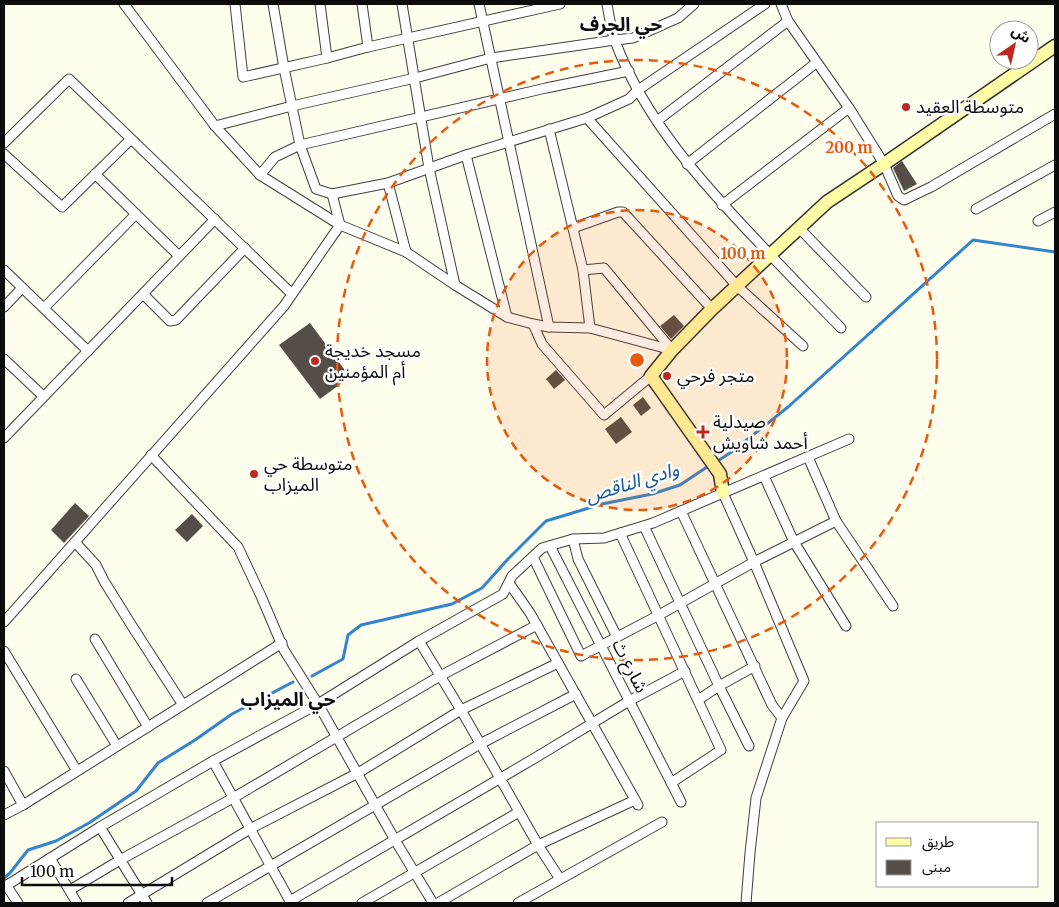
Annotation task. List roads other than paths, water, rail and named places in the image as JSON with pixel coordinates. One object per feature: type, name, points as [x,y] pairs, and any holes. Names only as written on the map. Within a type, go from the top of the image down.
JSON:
[{"type":"street","points":[[125,4],[214,126],[260,175],[340,225],[406,252],[455,285],[507,316],[549,327],[590,328],[672,350]]},
{"type":"street","points":[[234,4],[243,77],[328,58],[368,46],[560,4]]},
{"type":"street","points":[[273,4],[300,145],[316,189],[332,194],[388,183],[466,155],[587,118],[629,99],[638,90],[765,4]]},
{"type":"street","points":[[320,4],[328,58]]},
{"type":"street","points":[[362,4],[368,46]]},
{"type":"street","points":[[402,4],[428,168],[455,285]]},
{"type":"street","points":[[479,4],[549,327]]},
{"type":"street","points":[[606,4],[615,40],[638,90],[687,164],[722,205],[841,328]]},
{"type":"street","points":[[214,126],[491,58],[633,38],[678,18],[694,4]]},
{"type":"street","points":[[781,4],[788,21],[849,108],[884,164],[898,196],[904,200],[931,187],[1055,114]]},
{"type":"street","points":[[657,121],[788,21]]},
{"type":"street","points":[[533,324],[542,344],[604,415],[650,376],[672,350],[712,309],[827,202],[1055,46]]},
{"type":"street","points":[[687,164],[816,63]]},
{"type":"street","points":[[260,175],[274,157],[300,145],[500,98],[629,71]]},
{"type":"street","points":[[4,143],[69,79],[292,294]]},
{"type":"street","points":[[722,205],[849,108]]},
{"type":"street","points":[[587,118],[737,286],[803,346]]},
{"type":"street","points":[[549,129],[583,270],[590,328]]},
{"type":"street","points":[[4,154],[62,207],[132,139]]},
{"type":"street","points":[[466,155],[507,316]]},
{"type":"street","points":[[976,209],[1055,165]]},
{"type":"street","points":[[95,174],[179,256]]},
{"type":"street","points":[[388,183],[406,252]]},
{"type":"street","points":[[4,622],[284,306],[340,225],[332,194]]},
{"type":"street","points":[[573,228],[618,212],[623,212],[712,309]]},
{"type":"street","points":[[1038,221],[1055,212]]},
{"type":"street","points":[[44,308],[136,214]]},
{"type":"street","points":[[4,438],[215,219]]},
{"type":"street","points":[[799,228],[866,297]]},
{"type":"street","points":[[142,294],[170,321],[176,320],[245,248]]},
{"type":"street","points":[[583,270],[604,268],[672,350]]},
{"type":"street","points":[[4,270],[88,351]]},
{"type":"street","points":[[4,307],[22,288]]},
{"type":"street","points":[[4,359],[43,396]]},
{"type":"street","points":[[650,376],[720,474],[723,493],[804,681],[782,718],[756,798],[746,903]]},
{"type":"street","points":[[18,903],[5,886],[212,761],[318,704],[419,641],[503,594],[512,576],[542,548],[572,539],[604,538],[644,526],[849,439]]},
{"type":"street","points":[[152,455],[238,547],[262,596],[284,650],[318,704],[433,903]]},
{"type":"street","points":[[808,457],[836,521],[894,606]]},
{"type":"street","points":[[764,476],[794,542],[846,626]]},
{"type":"street","points":[[680,511],[772,705],[782,718]]},
{"type":"street","points":[[533,557],[581,656],[754,562],[836,521]]},
{"type":"street","points":[[644,526],[749,746]]},
{"type":"street","points":[[620,533],[721,750],[671,783]]},
{"type":"street","points":[[572,539],[578,559],[617,637]]},
{"type":"street","points":[[75,542],[96,565],[104,581],[183,705]]},
{"type":"street","name":"شارع ث","points":[[550,546],[681,802]]},
{"type":"street","points":[[438,903],[538,845],[636,802],[530,613],[508,583]]},
{"type":"street","points":[[70,890],[120,860],[233,798],[440,676],[537,625]]},
{"type":"street","points":[[96,639],[148,727]]},
{"type":"street","points":[[419,641],[461,710],[538,845],[560,879]]},
{"type":"street","points":[[4,815],[77,772],[282,643]]},
{"type":"street","points":[[4,651],[77,772]]},
{"type":"street","points":[[128,903],[250,829],[358,773],[461,710],[558,663]]},
{"type":"street","points":[[698,700],[755,666]]},
{"type":"street","points":[[212,761],[291,902],[629,701],[685,671]]},
{"type":"street","points":[[76,679],[117,746]]},
{"type":"street","points":[[207,903],[480,744],[576,694]]},
{"type":"street","points":[[4,771],[23,805]]},
{"type":"street","points":[[362,903],[519,812]]},
{"type":"street","points":[[518,903],[662,822]]},
{"type":"street","points":[[100,827],[147,903]]},
{"type":"street","points":[[50,858],[77,903]]},
{"type":"waterway","name":"وادي الناقص","points":[[716,462],[733,451],[788,407],[973,240],[1055,252]]},
{"type":"waterway","name":"وادي الناقص","points":[[312,676],[343,659],[348,635],[361,625],[452,604],[482,588],[546,521],[602,504],[652,494],[680,485],[710,465]]},
{"type":"waterway","points":[[4,878],[28,850],[56,841],[89,823],[136,791],[158,763],[232,714],[293,682]]},
{"type":"place","name":"متوسطة العقيد","points":[[906,107]]},
{"type":"place","name":"مسجد خديجة أم المؤمنين","points":[[315,361]]},
{"type":"place","name":"متجر فرحي","points":[[667,376]]},
{"type":"place","name":"صيدلية أحمد شاويش","points":[[703,432]]},
{"type":"place","name":"متوسطة حي الميزاب","points":[[254,474]]},
{"type":"district","name":"حي الجرف","points":[[621,24]]},
{"type":"district","name":"حي الميزاب","points":[[288,699]]}]
